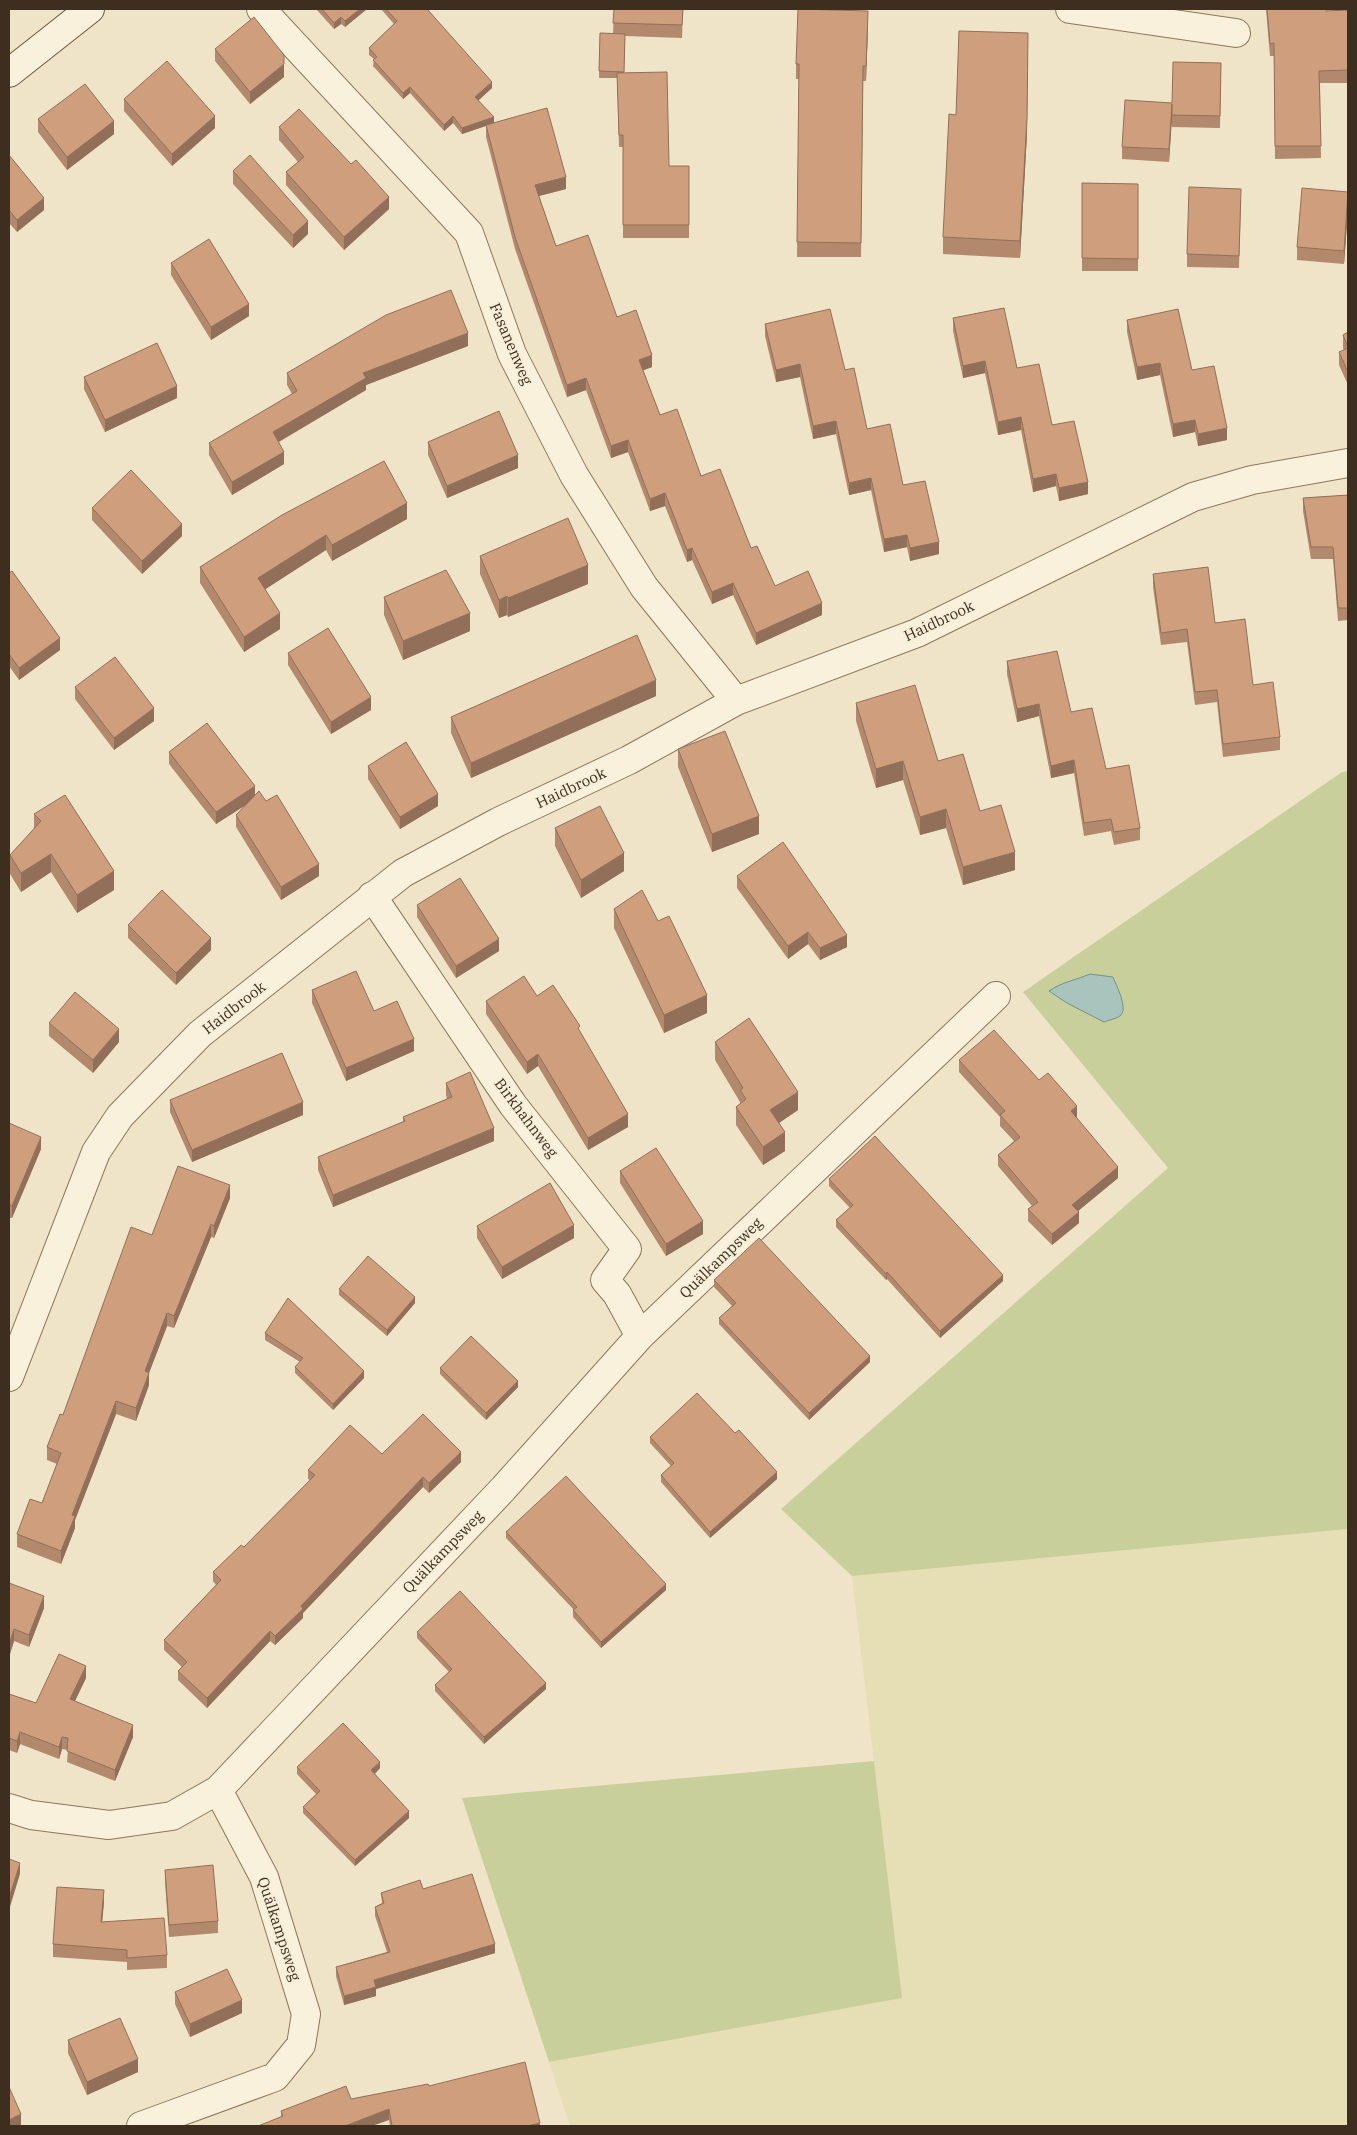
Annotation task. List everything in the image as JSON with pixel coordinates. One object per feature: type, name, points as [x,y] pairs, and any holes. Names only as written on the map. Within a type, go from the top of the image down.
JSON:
[{"type":"street","points":[[9,73],[90,9]]},
{"type":"street","name":"Fasanenweg","points":[[261,9],[468,233],[512,354],[574,475],[644,587],[736,701]]},
{"type":"street","points":[[1070,9],[1236,33]]},
{"type":"street","name":"Haidbrook","points":[[9,1377],[96,1152],[120,1116],[200,1034],[306,952],[372,896],[403,873],[498,822],[629,760],[736,701],[917,633],[1193,497],[1252,480],[1348,464]]},
{"type":"street","name":"Birkhahnweg","points":[[372,896],[513,1105],[627,1249],[605,1280],[617,1294],[640,1336]]},
{"type":"street","name":"Quälkampsweg","points":[[141,2126],[275,2077],[301,2045],[306,2014],[264,1878],[218,1790],[503,1489],[640,1336],[996,996]]},
{"type":"street","points":[[9,1808],[31,1815],[109,1826],[172,1816],[218,1790]]},
{"type":"shaded area","points":[[1348,1529],[1348,2126],[570,2126],[549,2062],[902,1998],[852,1576]]},
{"type":"green space","points":[[1348,771],[1348,1529],[852,1576],[781,1509],[1168,1168],[1023,992],[1342,772]]},
{"type":"green space","points":[[874,1761],[902,1998],[549,2062],[462,1798]]},
{"type":"water","points":[[1090,974],[1113,977],[1123,1003],[1120,1016],[1104,1022],[1067,1003],[1049,991],[1064,983]]},
{"type":"building","points":[[322,9],[360,9],[345,21],[341,17],[334,23]]},
{"type":"building","points":[[386,9],[427,9],[492,82],[475,97],[494,117],[462,128],[453,116],[444,125],[410,87],[403,93],[373,60],[377,57],[369,48],[397,21]]},
{"type":"building","points":[[614,9],[683,9],[682,25],[613,23]]},
{"type":"building","points":[[798,9],[868,11],[866,66],[863,66],[861,243],[797,242],[799,64],[796,64]]},
{"type":"building","points":[[1267,9],[1348,10],[1348,70],[1319,71],[1321,146],[1275,146],[1274,43],[1270,44]]},
{"type":"building","points":[[254,17],[284,55],[284,64],[250,92],[215,49]]},
{"type":"building","points":[[959,31],[1028,33],[1027,118],[1020,241],[943,237],[949,114],[956,115]]},
{"type":"building","points":[[600,33],[625,34],[624,72],[599,71]]},
{"type":"building","points":[[167,61],[215,116],[172,154],[124,99]]},
{"type":"building","points":[[1173,62],[1221,63],[1220,116],[1172,115],[1172,104],[1169,149],[1122,147],[1125,100],[1172,103]]},
{"type":"building","points":[[667,72],[669,166],[689,166],[689,225],[623,225],[623,135],[619,135],[617,73]]},
{"type":"building","points":[[85,84],[114,121],[67,157],[38,119]]},
{"type":"building","points":[[547,108],[566,177],[535,185],[556,246],[588,235],[617,317],[636,310],[652,355],[639,360],[660,415],[677,409],[701,476],[720,469],[751,548],[757,546],[775,586],[808,571],[822,603],[756,633],[733,583],[712,592],[692,548],[687,550],[665,493],[650,499],[628,440],[611,446],[586,378],[567,385],[515,237],[486,125]]},
{"type":"building","points":[[299,109],[351,164],[356,160],[389,197],[344,237],[286,172],[304,157],[279,127]]},
{"type":"building","points":[[9,155],[44,198],[17,220],[9,210]]},
{"type":"building","points":[[250,155],[308,221],[293,235],[233,171]]},
{"type":"building","points":[[1082,183],[1138,184],[1138,259],[1082,258]]},
{"type":"building","points":[[1189,187],[1241,189],[1239,256],[1187,254]]},
{"type":"building","points":[[1302,188],[1348,192],[1344,251],[1297,247]]},
{"type":"building","points":[[209,239],[249,304],[211,327],[171,263]]},
{"type":"building","points":[[451,290],[468,333],[363,373],[366,378],[273,432],[284,452],[232,482],[209,443],[297,391],[287,373],[386,315]]},
{"type":"building","points":[[1004,308],[1017,368],[1039,364],[1052,425],[1074,421],[1088,482],[1059,488],[1056,474],[1033,479],[1021,417],[998,422],[985,361],[963,366],[953,318]]},
{"type":"building","points":[[830,309],[845,370],[854,368],[867,429],[890,424],[903,485],[925,481],[939,542],[910,548],[907,535],[884,539],[871,478],[849,483],[836,421],[813,426],[800,364],[776,370],[765,324]]},
{"type":"building","points":[[1178,309],[1192,370],[1214,366],[1227,428],[1198,434],[1195,420],[1173,424],[1160,363],[1137,367],[1127,320]]},
{"type":"building","points":[[1348,332],[1348,347],[1343,335]]},
{"type":"building","points":[[157,343],[177,386],[105,420],[84,377]]},
{"type":"building","points":[[1348,348],[1348,372],[1339,352]]},
{"type":"building","points":[[499,411],[518,455],[447,486],[428,442]]},
{"type":"building","points":[[384,461],[407,503],[332,545],[326,535],[258,578],[280,613],[244,637],[200,567],[282,515]]},
{"type":"building","points":[[131,470],[182,524],[142,561],[92,508]]},
{"type":"building","points":[[1348,495],[1348,608],[1338,608],[1333,547],[1311,547],[1303,498]]},
{"type":"building","points":[[568,518],[588,565],[499,600],[480,556]]},
{"type":"building","points":[[1208,567],[1215,623],[1245,619],[1253,685],[1273,682],[1280,737],[1223,744],[1217,690],[1195,692],[1187,629],[1161,633],[1153,574]]},
{"type":"building","points":[[446,570],[470,613],[403,641],[384,597]]},
{"type":"building","points":[[12,571],[60,638],[19,668],[9,654],[9,573]]},
{"type":"building","points":[[328,628],[371,697],[331,722],[288,653]]},
{"type":"building","points":[[637,635],[656,680],[471,763],[451,717]]},
{"type":"building","points":[[1057,651],[1071,712],[1092,708],[1106,769],[1129,765],[1140,828],[1114,832],[1111,819],[1084,823],[1074,760],[1051,766],[1039,704],[1017,709],[1007,661]]},
{"type":"building","points":[[115,657],[154,708],[114,738],[75,687]]},
{"type":"building","points":[[915,685],[938,761],[963,754],[980,811],[1001,805],[1015,852],[963,867],[946,809],[920,817],[903,761],[876,769],[856,703]]},
{"type":"building","points":[[207,723],[255,786],[216,812],[169,752]]},
{"type":"building","points":[[725,731],[759,816],[712,834],[678,749]]},
{"type":"building","points":[[406,742],[438,794],[400,817],[368,766]]},
{"type":"building","points":[[259,791],[266,801],[277,795],[319,864],[281,887],[236,815]]},
{"type":"building","points":[[65,795],[114,871],[77,895],[51,854],[21,873],[10,855],[41,821],[34,814]]},
{"type":"building","points":[[600,806],[624,853],[581,880],[555,828]]},
{"type":"building","points":[[783,842],[847,935],[820,948],[808,932],[788,946],[737,876]]},
{"type":"building","points":[[460,878],[499,939],[456,966],[417,905]]},
{"type":"building","points":[[162,890],[211,938],[176,973],[128,925]]},
{"type":"building","points":[[642,890],[658,921],[669,916],[707,995],[664,1015],[614,909]]},
{"type":"building","points":[[356,971],[374,1011],[397,1001],[414,1039],[346,1068],[312,990]]},
{"type":"building","points":[[524,976],[537,996],[553,985],[580,1026],[578,1028],[628,1114],[588,1138],[538,1054],[527,1062],[486,1001]]},
{"type":"building","points":[[75,992],[119,1029],[93,1060],[49,1023]]},
{"type":"building","points":[[749,1018],[798,1092],[770,1110],[785,1132],[763,1147],[736,1107],[746,1099],[740,1090],[743,1088],[715,1042]]},
{"type":"building","points":[[994,1030],[1039,1080],[1048,1073],[1077,1106],[1071,1111],[1118,1167],[1072,1205],[1079,1212],[1052,1234],[1028,1209],[1038,1202],[998,1155],[1020,1137],[1000,1115],[1005,1111],[959,1060]]},
{"type":"building","points":[[282,1053],[303,1102],[192,1150],[170,1100]]},
{"type":"building","points":[[470,1072],[494,1128],[333,1195],[318,1157],[405,1121],[403,1117],[452,1097],[446,1083]]},
{"type":"building","points":[[9,1123],[41,1137],[12,1206],[10,1205],[9,1207]]},
{"type":"building","points":[[875,1136],[1003,1275],[940,1331],[887,1272],[886,1274],[836,1220],[853,1205],[829,1179]]},
{"type":"building","points":[[656,1148],[703,1221],[666,1244],[620,1171]]},
{"type":"building","points":[[178,1166],[230,1185],[214,1226],[211,1224],[174,1316],[167,1313],[145,1371],[149,1373],[136,1408],[116,1401],[72,1515],[75,1516],[61,1551],[17,1534],[30,1499],[42,1503],[61,1453],[47,1447],[60,1414],[63,1415],[131,1227],[152,1235]]},
{"type":"building","points":[[550,1183],[574,1225],[502,1267],[477,1226]]},
{"type":"building","points":[[759,1238],[870,1356],[809,1413],[719,1318],[736,1303],[714,1280]]},
{"type":"building","points":[[368,1256],[415,1297],[387,1330],[339,1289]]},
{"type":"building","points":[[288,1298],[364,1371],[333,1404],[295,1367],[303,1358],[265,1333]]},
{"type":"building","points":[[471,1336],[518,1381],[486,1413],[440,1368]]},
{"type":"building","points":[[697,1393],[735,1433],[739,1430],[777,1472],[710,1532],[661,1475],[674,1463],[650,1437]]},
{"type":"building","points":[[423,1414],[461,1452],[429,1483],[423,1477],[301,1606],[303,1609],[275,1636],[270,1631],[207,1698],[178,1671],[187,1662],[164,1640],[221,1580],[213,1572],[241,1545],[244,1547],[315,1475],[308,1470],[350,1425],[382,1454]]},
{"type":"building","points":[[566,1476],[666,1584],[601,1642],[573,1610],[577,1607],[506,1532]]},
{"type":"building","points":[[9,1583],[44,1596],[29,1635],[14,1629],[9,1645]]},
{"type":"building","points":[[460,1591],[546,1683],[484,1737],[435,1685],[452,1669],[417,1632]]},
{"type":"building","points":[[59,1654],[86,1666],[70,1699],[133,1725],[115,1770],[67,1751],[68,1738],[62,1737],[59,1747],[20,1732],[17,1741],[9,1738],[9,1694],[36,1703]]},
{"type":"building","points":[[343,1723],[380,1762],[371,1770],[409,1811],[355,1860],[303,1807],[320,1791],[297,1767]]},
{"type":"building","points":[[9,1859],[20,1863],[9,1898]]},
{"type":"building","points":[[213,1865],[218,1921],[169,1925],[165,1870]]},
{"type":"building","points":[[472,1874],[495,1944],[374,1980],[376,1987],[344,1996],[336,1967],[390,1952],[375,1907],[384,1903],[381,1893],[420,1880],[423,1889]]},
{"type":"building","points":[[57,1887],[104,1890],[101,1922],[164,1918],[167,1955],[127,1958],[127,1950],[53,1944]]},
{"type":"building","points":[[227,1969],[242,2000],[190,2024],[175,1992]]},
{"type":"building","points":[[120,2018],[138,2059],[87,2082],[68,2040]]},
{"type":"building","points":[[525,2062],[540,2123],[527,2126],[392,2126],[389,2109],[345,2126],[258,2126],[283,2116],[281,2111],[346,2086],[351,2099],[428,2084],[429,2086]]},
{"type":"building","points":[[9,2087],[21,2114],[9,2120]]}]
